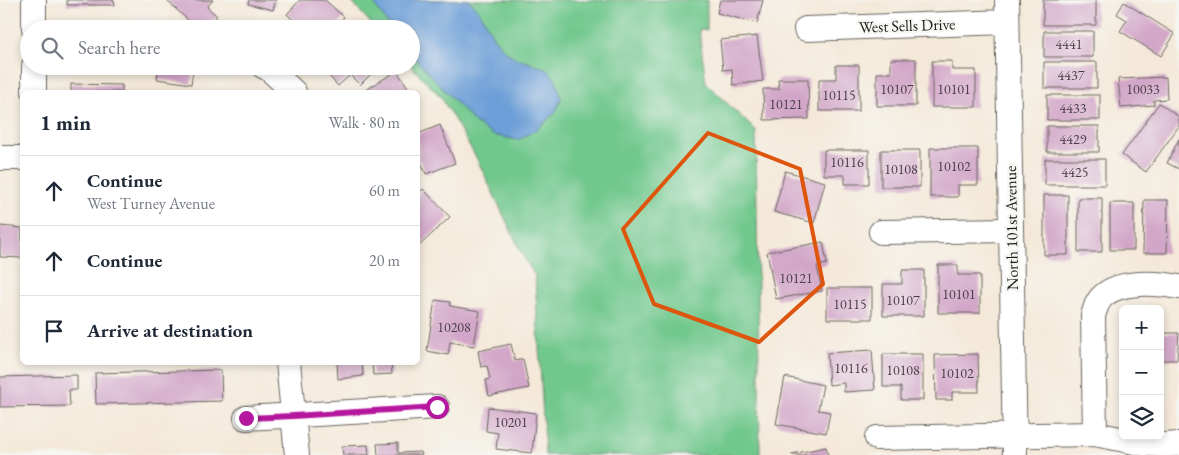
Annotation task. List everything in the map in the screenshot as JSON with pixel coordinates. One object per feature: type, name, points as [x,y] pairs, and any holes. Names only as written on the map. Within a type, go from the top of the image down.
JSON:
[{"type":"street","points":[[34,0],[34,20]]},
{"type":"street","name":"West Sells Drive","points":[[806,29],[1007,11]]},
{"type":"street","name":"North 101st Avenue","points":[[1007,11],[1015,446]]},
{"type":"street","points":[[34,75],[34,90]]},
{"type":"street","points":[[276,75],[292,90]]},
{"type":"street","points":[[0,158],[20,158]]},
{"type":"street","points":[[881,232],[1011,230]]},
{"type":"street","points":[[1095,434],[1093,316],[1096,306],[1103,296],[1122,285],[1154,284],[1179,287]]},
{"type":"street","points":[[288,365],[296,455]]},
{"type":"street","points":[[246,418],[437,407]]},
{"type":"street","points":[[877,438],[1015,446],[1095,434],[1145,444],[1179,444]]},
{"type":"highlighted area","points":[[708,133],[800,169],[823,284],[759,342],[654,304],[623,229]]},
{"type":"green space","points":[[350,0],[707,0],[707,30],[699,29],[706,83],[756,131],[760,455],[545,455],[535,276],[522,254],[476,157],[441,97],[420,75],[420,20],[368,20]]},
{"type":"water","points":[[372,0],[469,0],[481,14],[494,38],[506,52],[518,59],[547,69],[556,80],[561,98],[556,112],[537,129],[518,140],[493,135],[475,123],[420,64],[420,20],[385,20]]},
{"type":"building","points":[[67,0],[114,0],[115,5],[67,5]]},
{"type":"building","points":[[166,0],[213,0],[207,7],[217,16],[213,20],[188,20]]},
{"type":"building","points":[[249,0],[276,0],[273,10],[248,4]]},
{"type":"building","points":[[300,0],[325,0],[344,17],[341,20],[293,20],[287,14]]},
{"type":"building","points":[[720,0],[763,0],[757,23],[717,13]]},
{"type":"building","points":[[1043,0],[1096,0],[1096,25],[1043,25]]},
{"type":"building","points":[[1124,2],[1175,34],[1161,56],[1120,31],[1127,20],[1117,14]]},
{"type":"building","points":[[1044,31],[1093,31],[1093,57],[1044,57]]},
{"type":"building","points":[[757,36],[763,81],[733,85],[732,69],[723,70],[720,40]]},
{"type":"building","points":[[891,59],[916,59],[916,106],[877,106],[877,73],[891,73]]},
{"type":"building","points":[[932,61],[952,61],[952,70],[976,70],[976,107],[932,107]]},
{"type":"building","points":[[1044,62],[1097,62],[1097,88],[1044,88]]},
{"type":"building","points":[[836,65],[859,65],[859,111],[819,111],[819,79],[836,79]]},
{"type":"building","points":[[158,75],[192,75],[191,84],[157,79]]},
{"type":"building","points":[[328,75],[350,75],[338,86]]},
{"type":"building","points":[[350,75],[370,75],[360,85]]},
{"type":"building","points":[[390,75],[400,75],[410,90],[365,90]]},
{"type":"building","points":[[1166,77],[1167,99],[1154,100],[1154,105],[1121,108],[1118,79]]},
{"type":"building","points":[[778,79],[808,79],[809,119],[764,120],[763,89],[779,89]]},
{"type":"building","points":[[71,84],[122,85],[122,90],[71,90]]},
{"type":"building","points":[[1047,95],[1100,95],[1100,120],[1047,120]]},
{"type":"building","points":[[1159,103],[1179,117],[1179,126],[1146,172],[1122,155]]},
{"type":"building","points":[[440,125],[455,163],[426,174],[420,160],[420,133]]},
{"type":"building","points":[[1047,126],[1099,126],[1099,152],[1047,152]]},
{"type":"building","points":[[1179,139],[1179,169],[1167,163]]},
{"type":"building","points":[[930,148],[978,148],[978,185],[958,185],[958,197],[930,197]]},
{"type":"building","points":[[824,150],[869,150],[869,184],[845,184],[845,175],[824,175]]},
{"type":"building","points":[[881,150],[920,150],[920,187],[881,187]]},
{"type":"building","points":[[1045,159],[1105,159],[1105,185],[1045,185]]},
{"type":"building","points":[[785,171],[825,182],[814,223],[774,212]]},
{"type":"building","points":[[423,189],[450,217],[420,245],[420,192]]},
{"type":"building","points":[[1044,195],[1068,195],[1068,255],[1044,255]]},
{"type":"building","points":[[1078,198],[1102,198],[1102,252],[1078,252]]},
{"type":"building","points":[[1144,200],[1168,200],[1167,253],[1143,253]]},
{"type":"building","points":[[1110,203],[1134,203],[1134,250],[1110,250]]},
{"type":"building","points":[[0,226],[20,228],[20,258],[0,257]]},
{"type":"building","points":[[823,242],[827,264],[817,266],[822,291],[776,299],[767,252]]},
{"type":"building","points":[[938,265],[958,265],[958,275],[980,275],[980,313],[938,313]]},
{"type":"building","points":[[902,270],[924,270],[924,316],[883,316],[883,284],[902,284]]},
{"type":"building","points":[[827,288],[872,288],[872,319],[827,319]]},
{"type":"building","points":[[435,300],[450,302],[450,306],[480,311],[474,346],[450,342],[448,355],[427,351]]},
{"type":"building","points":[[1164,333],[1179,333],[1177,360],[1164,360]]},
{"type":"building","points":[[511,344],[515,361],[523,359],[529,388],[489,396],[486,380],[490,379],[487,366],[481,367],[478,351]]},
{"type":"building","points":[[872,350],[875,390],[844,392],[844,383],[829,385],[827,353]]},
{"type":"building","points":[[883,354],[923,354],[923,400],[901,400],[901,387],[883,387]]},
{"type":"building","points":[[978,354],[979,392],[952,392],[952,400],[936,400],[935,355]]},
{"type":"building","points":[[337,365],[362,365],[363,376],[338,379]]},
{"type":"building","points":[[372,365],[391,365],[392,374],[373,375]]},
{"type":"building","points":[[221,370],[222,401],[96,404],[95,373]]},
{"type":"building","points":[[77,375],[77,390],[69,390],[70,406],[0,407],[0,377]]},
{"type":"building","points":[[785,377],[823,385],[818,410],[830,412],[826,433],[776,424]]},
{"type":"building","points":[[488,407],[536,413],[532,453],[496,449],[498,433],[486,431]]},
{"type":"building","points":[[398,443],[398,453],[421,452],[422,455],[378,455],[377,444]]},
{"type":"building","points":[[368,445],[369,455],[343,455],[342,446]]},
{"type":"building","points":[[826,447],[828,455],[792,455],[792,454]]},
{"type":"route","points":[[246,418],[437,407]]}]
